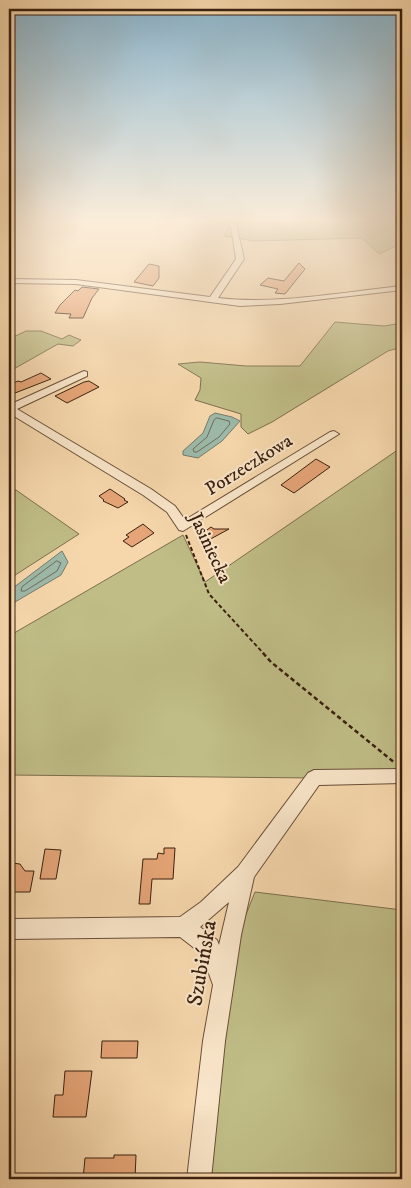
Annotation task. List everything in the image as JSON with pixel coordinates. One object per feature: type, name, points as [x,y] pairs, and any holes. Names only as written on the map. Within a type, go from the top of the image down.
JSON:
[{"type":"street","points":[[212,300],[228,276]]},
{"type":"street","points":[[9,281],[76,282],[240,303],[402,288]]},
{"type":"street","points":[[9,409],[84,374]]},
{"type":"street","name":"Jasiniecka","points":[[9,409],[147,492],[171,509],[183,527]]},
{"type":"street","points":[[9,420],[20,415]]},
{"type":"street","name":"Porzeczkowa","points":[[183,527],[334,434]]},
{"type":"street","name":"Szubińska","points":[[199,1179],[214,1041],[231,935],[245,872],[314,778],[402,776]]},
{"type":"street","points":[[9,929],[183,927],[208,909],[245,872]]},
{"type":"street","points":[[183,927],[210,947],[223,986]]},
{"type":"path","name":"Jasiniecka","points":[[183,527],[210,594],[271,662],[402,769]]},
{"type":"shaded area","points":[[335,322],[384,326],[402,323],[402,347],[388,351],[272,422],[248,434],[241,427],[241,414],[195,400],[200,390],[201,378],[178,364],[200,362],[246,366],[300,366]]},
{"type":"shaded area","points":[[26,331],[41,331],[62,339],[69,335],[81,340],[73,346],[58,344],[12,370],[9,369],[9,339]]},
{"type":"shaded area","points":[[402,447],[402,776],[314,778],[9,775],[9,636],[183,535],[205,582]]},
{"type":"shaded area","points":[[16,490],[79,534],[9,579],[9,493]]},
{"type":"shaded area","points":[[255,892],[402,910],[402,1179],[207,1179],[237,937]]},
{"type":"water","points":[[215,413],[240,421],[222,441],[198,458],[183,455],[183,451],[203,433],[210,416]]},
{"type":"water","points":[[62,551],[68,562],[61,575],[15,602],[9,614],[9,591]]},
{"type":"building","points":[[139,276],[159,276],[153,286],[134,282]]},
{"type":"building","points":[[288,276],[299,276],[285,294],[275,293],[278,289],[260,285],[268,278],[284,281]]},
{"type":"building","points":[[82,287],[99,289],[92,298],[83,318],[69,318],[71,314],[55,313],[75,290],[78,291]]},
{"type":"building","points":[[41,373],[51,379],[15,393],[9,390],[9,385]]},
{"type":"building","points":[[89,381],[99,387],[67,403],[55,396],[84,382]]},
{"type":"building","points":[[316,459],[330,467],[294,493],[281,485]]},
{"type":"building","points":[[110,489],[128,502],[118,508],[103,501],[99,496]]},
{"type":"building","points":[[143,524],[154,533],[132,547],[123,541],[129,537],[126,535]]},
{"type":"building","points":[[211,527],[214,529],[229,529],[205,542],[197,537]]},
{"type":"building","points":[[164,848],[175,848],[173,879],[152,879],[150,904],[139,904],[143,859],[157,859],[158,853],[164,854]]},
{"type":"building","points":[[45,849],[61,850],[56,879],[40,879]]},
{"type":"building","points":[[12,863],[20,864],[25,871],[34,871],[30,892],[9,892],[9,866]]},
{"type":"building","points":[[102,1041],[138,1041],[137,1058],[101,1058]]},
{"type":"building","points":[[65,1071],[92,1071],[86,1117],[53,1117],[55,1095],[63,1095]]},
{"type":"building","points":[[114,1155],[136,1155],[135,1179],[83,1179],[85,1158],[114,1158]]}]
